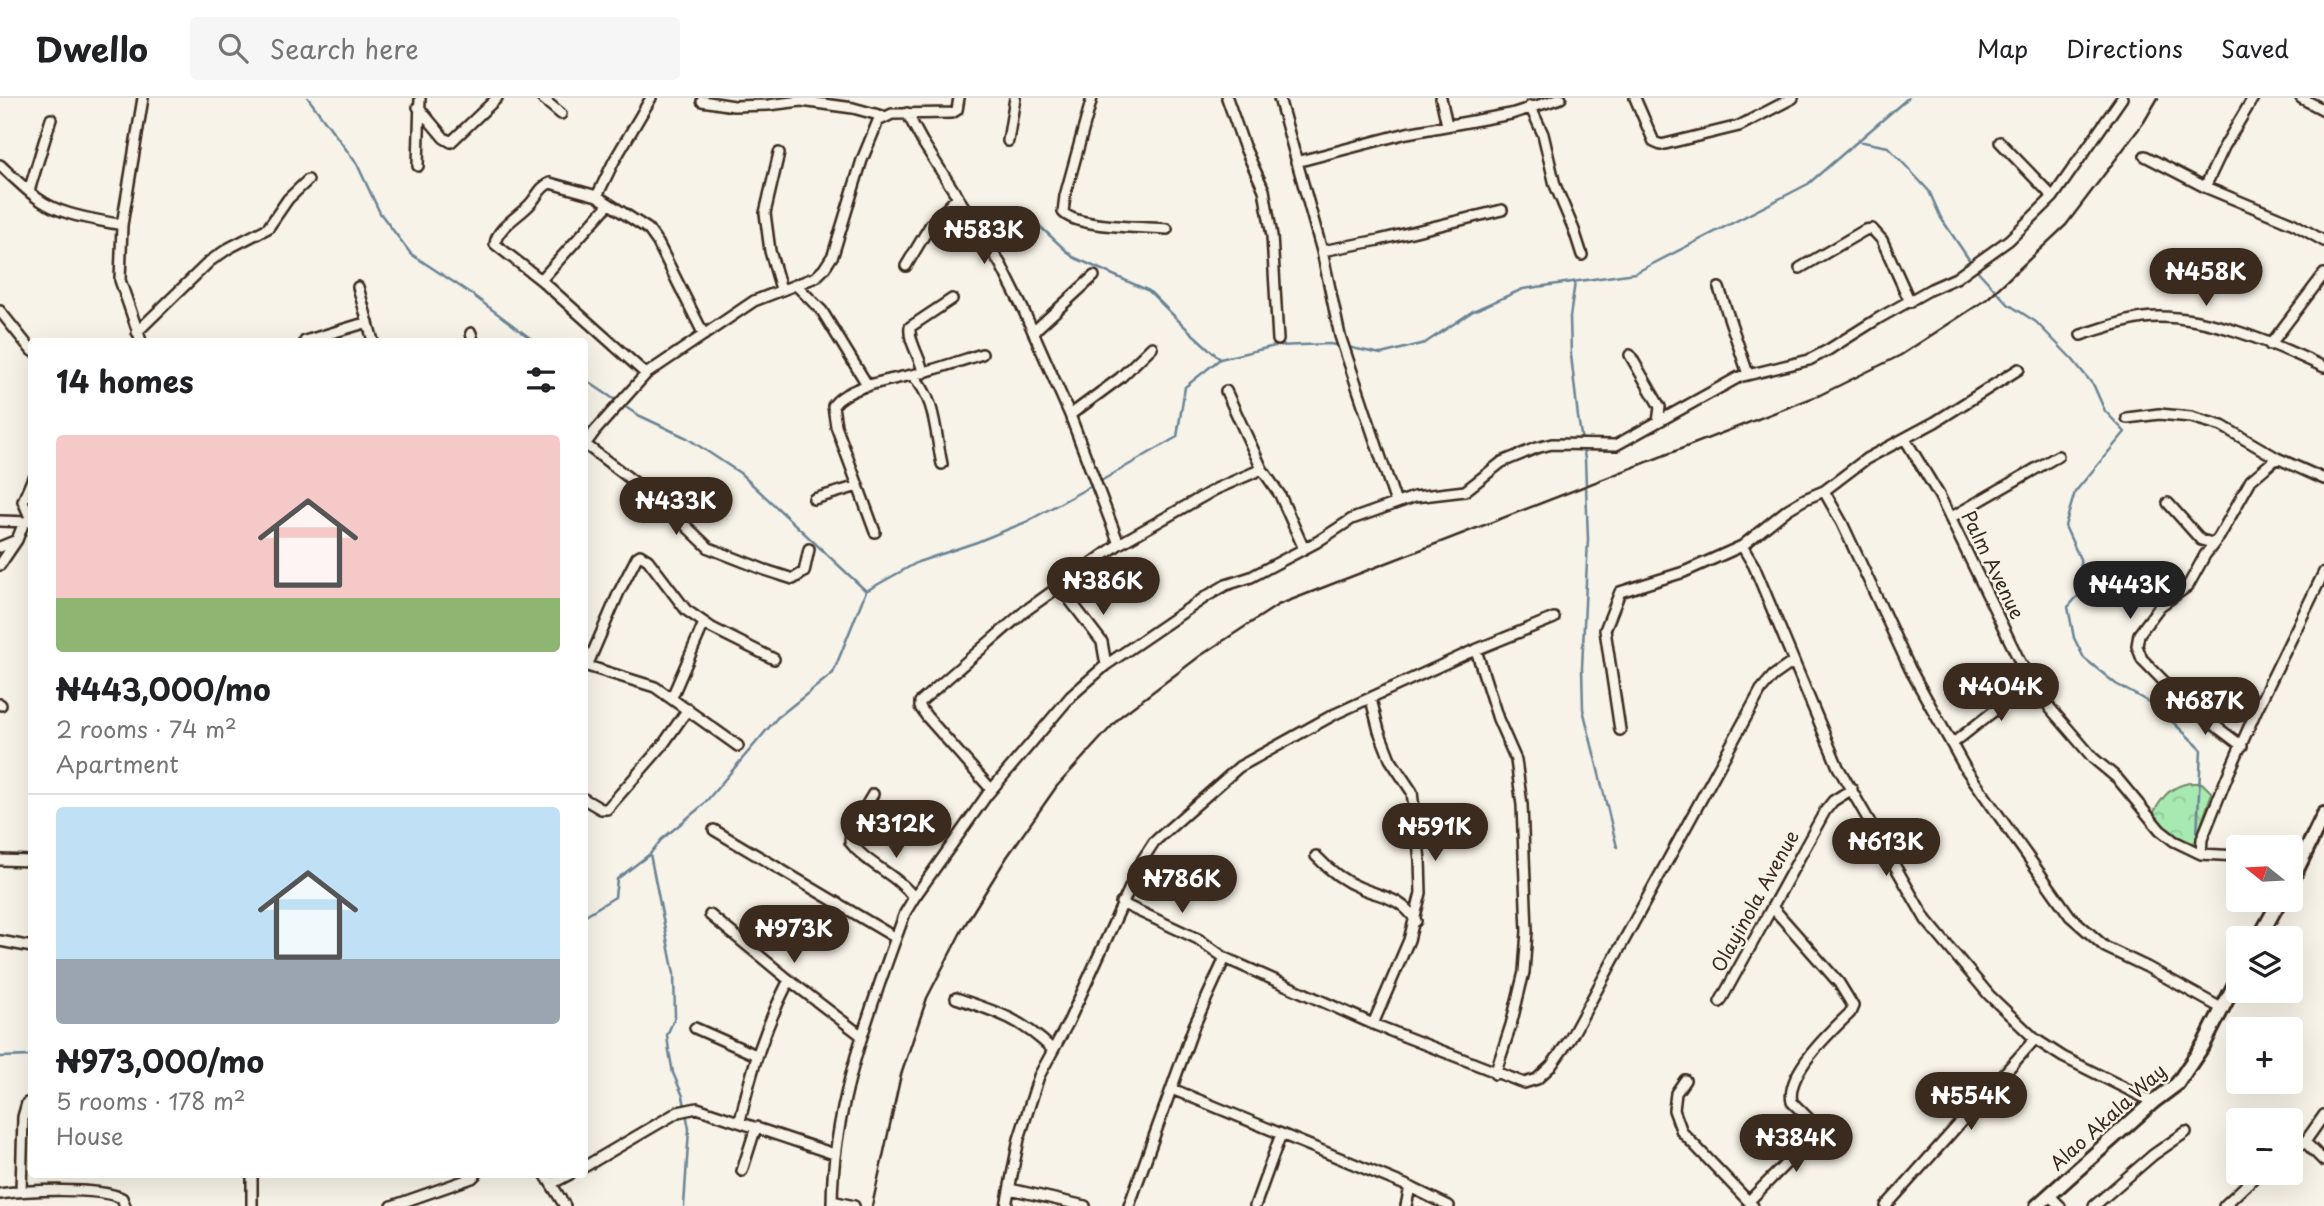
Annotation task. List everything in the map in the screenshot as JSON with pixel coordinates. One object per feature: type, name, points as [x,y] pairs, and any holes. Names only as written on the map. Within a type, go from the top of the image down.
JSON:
[{"type":"street","points":[[144,98],[122,225],[120,279],[139,336],[210,261],[268,228],[288,199],[308,180]]},
{"type":"street","points":[[419,102],[444,138],[451,142],[497,98]]},
{"type":"street","points":[[542,98],[562,114]]},
{"type":"street","points":[[597,196],[614,160],[650,98]]},
{"type":"street","points":[[588,442],[646,374],[754,301],[816,277],[828,264],[878,121],[892,114],[952,113],[957,110],[959,98]]},
{"type":"street","points":[[1008,141],[1015,98]]},
{"type":"street","points":[[1092,98],[1063,212],[1066,216],[1082,221],[1167,229]]},
{"type":"street","points":[[1227,98],[1244,146],[1264,190],[1272,236],[1278,340]]},
{"type":"street","points":[[1279,98],[1322,251],[1340,336],[1396,503]]},
{"type":"street","points":[[1441,98],[1447,125]]},
{"type":"street","points":[[1296,162],[1407,133],[1511,114],[1561,98]]},
{"type":"street","points":[[1635,98],[1654,142],[1661,145],[1739,126],[1793,98]]},
{"type":"street","points":[[854,1206],[832,1204],[834,1154],[862,1036],[896,938],[914,898],[992,789],[1071,696],[1106,665],[1207,596],[1304,549],[1346,522],[1414,497],[1465,491],[1502,462],[1536,447],[1552,444],[1616,446],[1748,374],[1809,360],[1879,318],[1955,278],[2009,240],[2053,197],[2122,98]]},
{"type":"street","points":[[2205,187],[2252,98]]},
{"type":"street","points":[[2301,98],[2324,110]]},
{"type":"street","points":[[702,101],[734,106],[792,101],[837,102],[886,117]]},
{"type":"street","points":[[418,166],[419,102]]},
{"type":"street","points":[[1530,106],[1543,134],[1555,185],[1582,255]]},
{"type":"street","points":[[907,113],[1001,265],[1070,415],[1119,544]]},
{"type":"street","points":[[29,191],[51,119]]},
{"type":"street","points":[[2000,142],[2053,197]]},
{"type":"street","points":[[779,153],[765,213],[770,251],[781,289]]},
{"type":"street","points":[[2145,156],[2205,187],[2294,224],[2324,240]]},
{"type":"street","points":[[0,165],[38,199],[60,211],[122,225]]},
{"type":"street","points":[[646,374],[541,280],[495,244],[495,240],[546,185],[551,183],[597,196],[648,229],[658,243],[704,335]]},
{"type":"street","points":[[906,266],[931,224],[958,197]]},
{"type":"street","points":[[541,280],[609,204]]},
{"type":"street","points":[[1322,251],[1502,211]]},
{"type":"street","points":[[1800,268],[1865,230],[1872,229],[1882,240],[1910,302]]},
{"type":"street","points":[[2270,345],[2324,274]]},
{"type":"street","points":[[1033,332],[1094,276]]},
{"type":"street","points":[[796,285],[822,311],[868,386]]},
{"type":"street","points":[[358,287],[372,338]]},
{"type":"street","points":[[1719,288],[1748,374]]},
{"type":"street","points":[[923,373],[909,332],[910,327],[952,299]]},
{"type":"street","points":[[0,312],[28,346]]},
{"type":"street","points":[[2081,335],[2144,318],[2173,317],[2213,324],[2324,367]]},
{"type":"street","points":[[315,338],[368,322]]},
{"type":"street","points":[[1070,415],[1120,378],[1152,347]]},
{"type":"street","points":[[875,532],[836,426],[833,406],[844,396],[868,386],[923,373],[982,354]]},
{"type":"street","points":[[1630,355],[1660,407],[1658,422]]},
{"type":"street","points":[[1620,730],[1605,630],[1620,592],[1684,572],[1742,546],[1787,509],[1825,491],[1860,463],[1905,439],[2019,369]]},
{"type":"street","points":[[912,374],[929,400],[942,464]]},
{"type":"street","points":[[1226,391],[1262,469],[1279,495],[1304,549]]},
{"type":"street","points":[[2127,418],[2159,414],[2191,417],[2222,426],[2277,458],[2324,479]]},
{"type":"street","name":"Palm Avenue","points":[[1905,439],[1950,518],[2020,662],[2071,734],[2093,758],[2117,778],[2150,820],[2174,841],[2202,854],[2226,855]]},
{"type":"street","points":[[588,447],[663,504],[715,551],[793,579],[804,572],[809,549]]},
{"type":"street","points":[[1950,518],[2057,456]]},
{"type":"street","points":[[2242,746],[2185,703],[2141,659],[2137,646],[2138,634],[2160,606],[2188,586],[2228,523],[2251,480],[2277,458]]},
{"type":"street","points":[[992,789],[927,717],[920,708],[920,702],[1025,611],[1119,544],[1216,489],[1262,469]]},
{"type":"street","points":[[814,499],[858,486]]},
{"type":"street","points":[[28,489],[23,501],[28,518]]},
{"type":"street","points":[[1825,491],[1910,668],[1965,768],[2070,916],[2105,947],[2221,1008]]},
{"type":"street","points":[[2168,503],[2201,540],[2213,543]]},
{"type":"street","points":[[0,521],[28,522]]},
{"type":"street","points":[[0,565],[28,524]]},
{"type":"street","points":[[0,547],[17,540]]},
{"type":"street","points":[[1742,546],[1754,566],[1833,756],[1926,920],[1989,995],[2035,1040],[2153,1102]]},
{"type":"street","points":[[588,661],[619,592],[637,556],[640,555],[648,560],[686,610],[704,623],[774,659]]},
{"type":"street","points":[[2202,854],[2202,839],[2256,711],[2324,572]]},
{"type":"street","points":[[1059,586],[1102,642],[1106,665]]},
{"type":"street","points":[[1006,1206],[1018,1139],[1040,1076],[1121,904],[1154,842],[1239,767],[1335,714],[1476,650],[1555,618]]},
{"type":"street","points":[[673,698],[704,623]]},
{"type":"street","points":[[1476,650],[1498,719],[1517,760],[1522,805],[1527,931],[1524,972],[1495,1074]]},
{"type":"street","points":[[1121,904],[1198,939],[1225,958],[1373,1024],[1495,1074],[1524,1083],[1536,1079],[1551,1066],[1570,1039],[1761,690],[1773,676],[1793,662]]},
{"type":"street","points":[[588,666],[655,687],[738,746]]},
{"type":"street","points":[[1952,744],[2032,681]]},
{"type":"street","points":[[1371,699],[1390,759],[1412,792],[1421,892],[1416,921],[1373,1024]]},
{"type":"street","points":[[588,802],[601,810],[607,808],[662,746],[688,709]]},
{"type":"street","name":"Olayinola Avenue","points":[[1720,1002],[1825,811],[1852,789]]},
{"type":"street","points":[[873,794],[851,831],[850,842],[899,880],[914,898]]},
{"type":"street","points":[[2303,856],[2324,814]]},
{"type":"street","points":[[714,830],[896,938]]},
{"type":"street","points":[[1317,856],[1337,876],[1351,884],[1391,898],[1405,906],[1416,921]]},
{"type":"street","points":[[0,860],[28,861]]},
{"type":"street","points":[[1685,1080],[1676,1093],[1674,1110],[1682,1132],[1751,1203],[1816,1133],[1812,1122],[1791,1098],[1794,1085],[1808,1059],[1850,1013],[1853,1006],[1839,983],[1772,907]]},
{"type":"street","points":[[710,915],[789,981],[862,1036]]},
{"type":"street","points":[[0,941],[28,946]]},
{"type":"street","points":[[1129,1206],[1194,1026],[1225,958]]},
{"type":"street","points":[[740,1121],[756,1055],[771,1016],[789,981]]},
{"type":"street","points":[[956,998],[1014,1020],[1033,1031],[1054,1050]]},
{"type":"street","name":"Alao Akala Way","points":[[2037,1206],[2153,1102],[2177,1084],[2204,1044],[2226,999]]},
{"type":"street","points":[[695,1028],[756,1055]]},
{"type":"street","points":[[1886,1206],[2035,1040]]},
{"type":"street","points":[[1172,1089],[1410,1186],[1449,1206]]},
{"type":"street","points":[[21,1191],[23,1117],[28,1103]]},
{"type":"street","points":[[588,1165],[683,1111],[698,1108],[834,1154]]},
{"type":"street","points":[[2324,1115],[2305,1142],[2324,1161]]},
{"type":"street","points":[[742,1171],[756,1126]]},
{"type":"street","points":[[2094,1206],[2153,1155],[2186,1132]]},
{"type":"street","points":[[1255,1206],[1281,1134]]},
{"type":"street","points":[[252,1178],[252,1206]]},
{"type":"street","points":[[392,1206],[472,1178]]},
{"type":"street","points":[[547,1178],[565,1206]]},
{"type":"street","points":[[551,1184],[562,1178]]},
{"type":"street","points":[[2224,1206],[2246,1185]]},
{"type":"street","points":[[1406,1206],[1410,1186]]},
{"type":"street","points":[[1010,1189],[1085,1206]]},
{"type":"street","points":[[0,1194],[21,1191],[114,1194],[122,1198],[125,1206]]},
{"type":"street","points":[[2049,1195],[2060,1206]]},
{"type":"green space","points":[[2189,783],[2202,783],[2212,793],[2192,851],[2167,838],[2152,816],[2166,794]]},
{"type":"waterway","points":[[308,98],[357,164],[380,213],[411,254],[470,293],[530,338]]},
{"type":"waterway","points":[[1347,347],[1381,354],[1425,343],[1473,311],[1523,289],[1635,273],[1808,184],[1908,98]]},
{"type":"waterway","points":[[1858,141],[1888,147],[1905,165],[1929,191],[1941,218],[1972,264]]},
{"type":"waterway","points":[[1032,219],[1073,257],[1149,291],[1220,359]]},
{"type":"waterway","points":[[1976,269],[2008,304],[2036,322],[2073,360],[2094,386],[2105,411],[2125,432],[2075,492],[2065,526],[2080,559],[2083,590],[2068,607],[2074,638],[2084,658],[2116,684],[2156,706],[2201,749],[2197,837]]},
{"type":"waterway","points":[[1575,282],[1570,317],[1571,355],[1585,459],[1588,539],[1582,668],[1583,709],[1617,847]]},
{"type":"waterway","points":[[1099,482],[1177,437],[1185,387],[1220,359],[1275,346],[1341,346]]},
{"type":"waterway","points":[[588,382],[636,414],[687,438],[740,473],[865,590]]},
{"type":"waterway","points":[[588,914],[615,897],[617,879],[650,854],[661,840],[703,805],[777,718],[833,673],[866,591],[918,562],[1026,522],[1093,485]]},
{"type":"waterway","points":[[650,854],[674,974],[675,1017],[667,1035],[669,1051],[673,1073],[683,1096],[689,1129],[684,1206]]},
{"type":"waterway","points":[[0,1057],[28,1056]]},
{"type":"railway","points":[[872,1206],[901,1075],[927,998],[963,928],[1007,857],[1057,786],[1121,716],[1200,656],[1278,605],[1820,395],[1901,355],[1987,299],[2066,225],[2144,122],[2158,98]]}]
